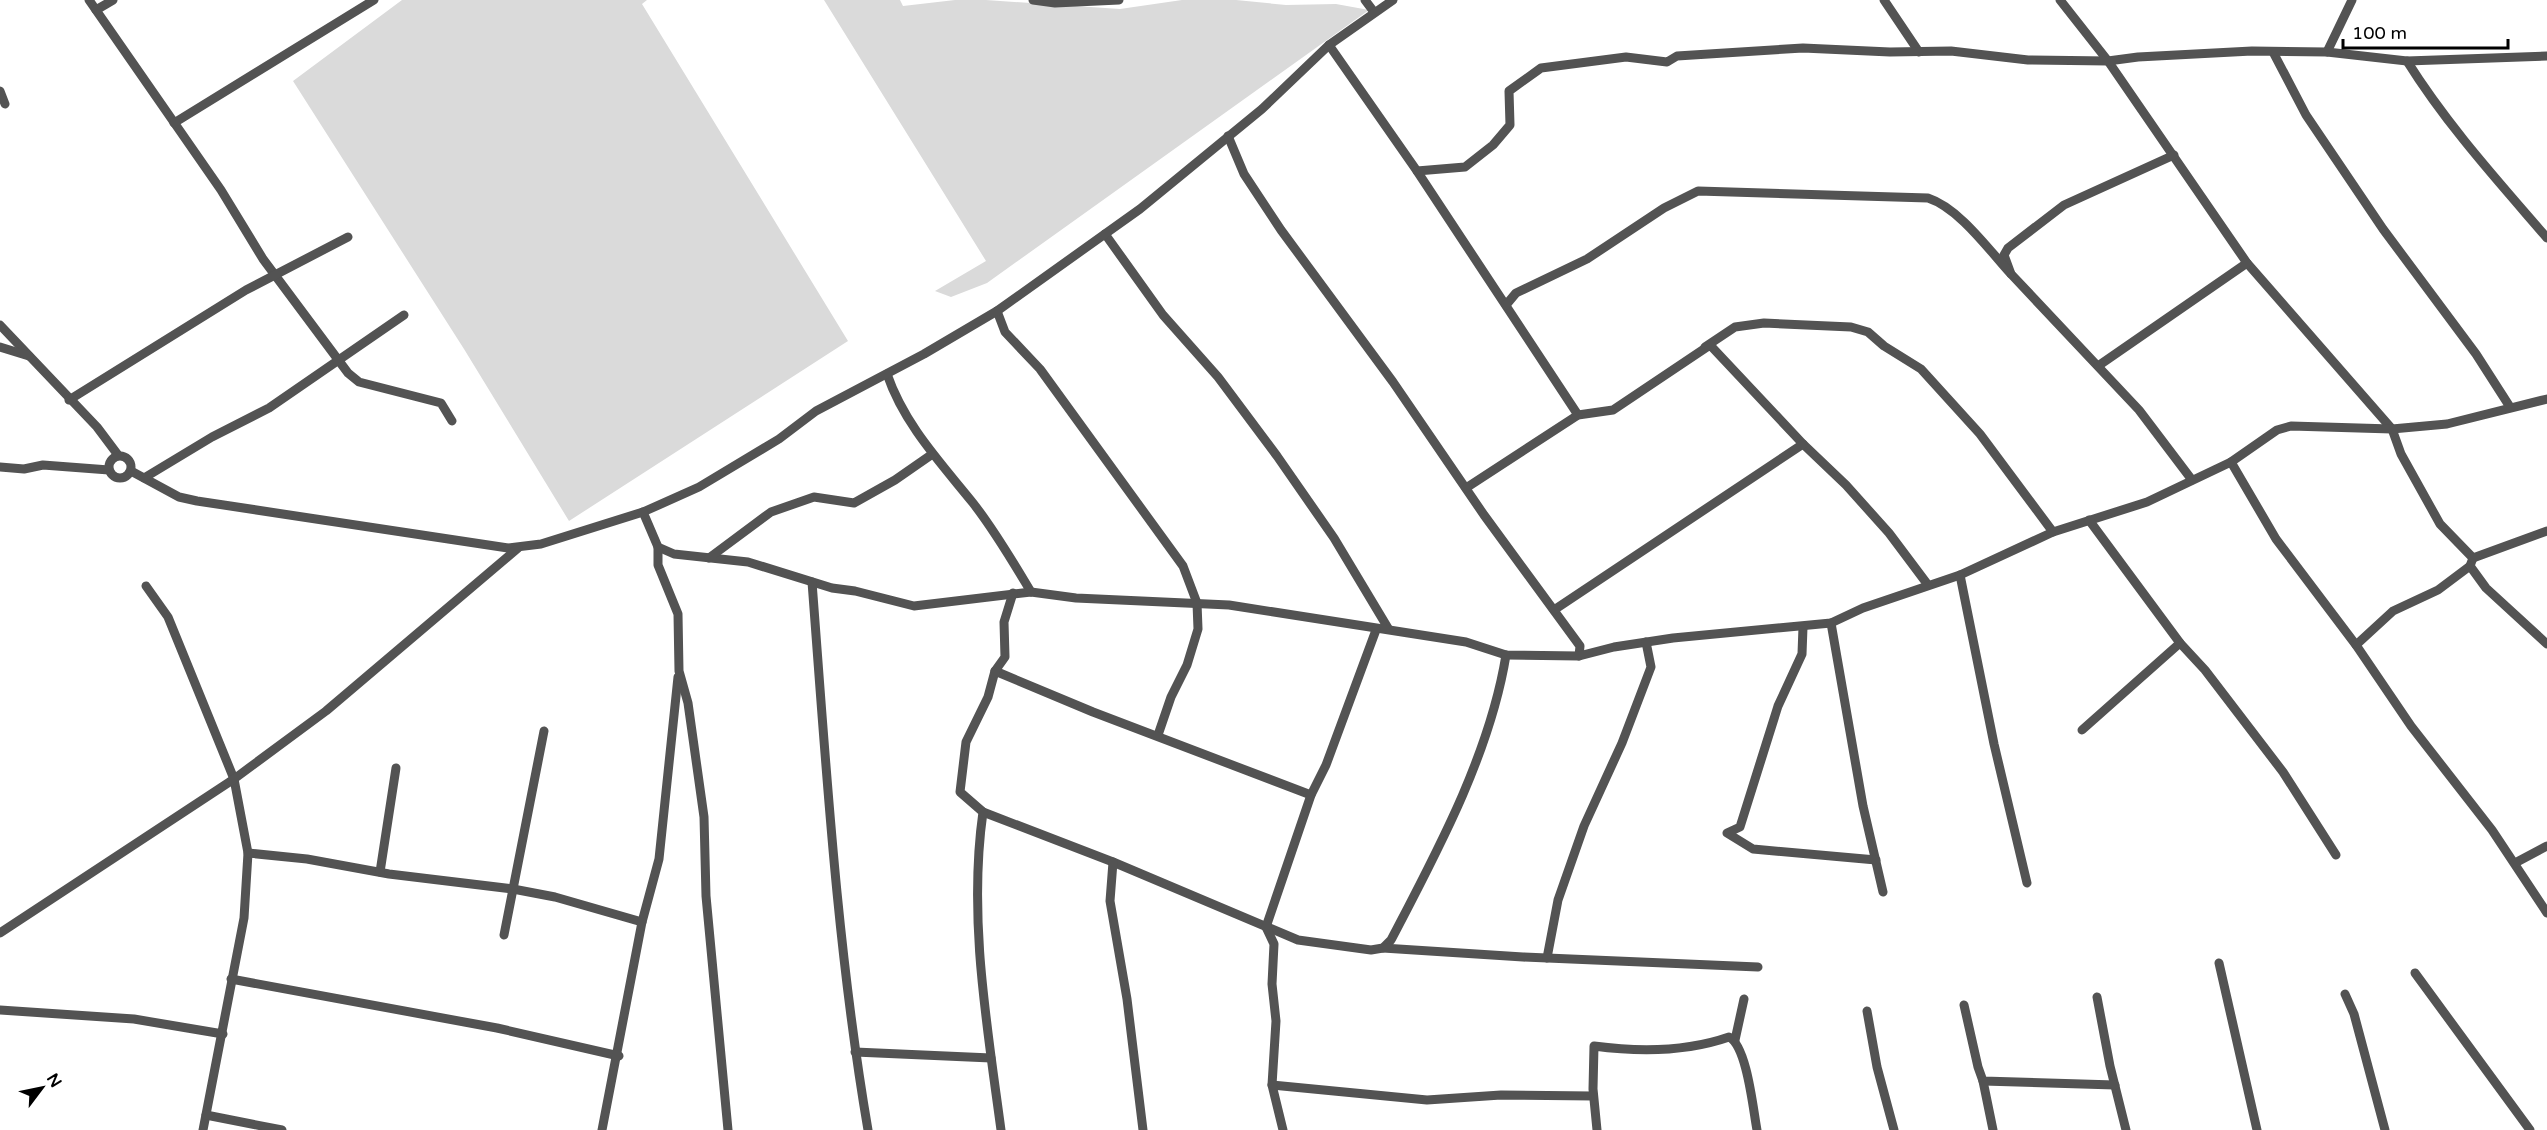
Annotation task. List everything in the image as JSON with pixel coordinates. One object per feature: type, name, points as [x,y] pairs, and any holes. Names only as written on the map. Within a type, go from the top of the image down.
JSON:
[{"type":"street","points":[[89,0],[221,190],[263,259],[339,361],[359,382],[441,403],[452,421]]},
{"type":"street","points":[[96,10],[113,0]]},
{"type":"street","points":[[174,123],[374,0]]},
{"type":"street","points":[[1033,0],[1119,0]]},
{"type":"street","points":[[1365,0],[1374,12]]},
{"type":"street","points":[[131,471],[179,496],[197,501],[464,542],[518,548],[541,544],[643,512],[699,487],[778,439],[816,411],[998,310],[1140,209],[1262,109],[1329,45],[1393,0]]},
{"type":"street","points":[[1884,0],[1918,52]]},
{"type":"street","points":[[2060,0],[2108,61],[2247,263],[2392,429],[2401,454],[2440,524],[2471,562],[2486,588],[2547,644]]},
{"type":"street","points":[[2327,52],[2352,0]]},
{"type":"street","points":[[1329,45],[1417,171],[1578,415]]},
{"type":"street","points":[[1417,171],[1465,167],[1493,145],[1510,125],[1509,91],[1541,68],[1626,57],[1667,62],[1677,56],[1803,48],[1951,51],[2028,60],[2108,61],[2138,57],[2273,52],[2327,52],[2407,61],[2547,56]]},
{"type":"street","points":[[2273,52],[2306,115],[2383,229],[2476,354],[2510,407]]},
{"type":"street","points":[[2407,61],[2426,91],[2464,140],[2547,238]]},
{"type":"street","points":[[0,91],[5,104]]},
{"type":"street","points":[[1228,136],[1244,174],[1275,221],[1393,382],[1580,646],[1579,656]]},
{"type":"street","points":[[2011,274],[2004,255],[2008,248],[2064,205],[2174,155]]},
{"type":"street","points":[[1506,305],[1516,293],[1587,260],[1654,214],[1698,191],[1928,198],[1940,202],[1953,212],[2098,366],[2139,410],[2192,480]]},
{"type":"street","points":[[1105,234],[1163,315],[1218,377],[1277,456],[1334,538],[1388,628]]},
{"type":"street","points":[[69,400],[246,290],[348,237]]},
{"type":"street","points":[[2098,366],[2247,263]]},
{"type":"street","points":[[998,310],[1005,332],[1040,369],[1183,566],[1197,603],[1198,629],[1187,665],[1171,697],[1158,735]]},
{"type":"street","points":[[144,478],[196,446],[269,408],[404,315]]},
{"type":"street","points":[[1466,488],[1578,415],[1613,410],[1735,327],[1764,323],[1851,327],[1868,332],[1884,346],[1921,369],[1980,434],[2053,532]]},
{"type":"street","points":[[0,325],[107,438],[118,455],[129,460],[131,471]]},
{"type":"street","points":[[1699,351],[1710,345],[1890,533],[1928,585]]},
{"type":"street","points":[[0,347],[29,356]]},
{"type":"street","points":[[886,374],[894,395],[931,455],[974,505],[1031,592]]},
{"type":"street","points":[[658,547],[674,554],[748,562],[812,582],[914,606],[1031,592],[1076,598],[1197,603],[1299,614],[1376,630],[1388,628],[1466,642],[1506,655],[1579,656],[1646,642],[1831,623],[1863,608],[1960,575],[2053,532],[2147,501],[2230,462],[2277,430],[2291,426],[2392,429],[2447,424],[2547,399]]},
{"type":"street","points":[[1554,610],[1803,444]]},
{"type":"street","points":[[109,470],[110,462],[118,455]]},
{"type":"street","points":[[709,558],[771,512],[814,497],[854,503],[895,480],[931,455]]},
{"type":"street","points":[[2230,462],[2276,539],[2356,645],[2411,726],[2492,830],[2547,913]]},
{"type":"street","points":[[0,466],[24,469],[43,465],[109,470],[118,478],[126,477],[131,471]]},
{"type":"street","points":[[602,1130],[619,1056],[642,922],[659,860],[679,671],[678,614],[658,565],[658,547],[643,512]]},
{"type":"street","points":[[2089,520],[2180,643],[2205,670],[2283,772],[2336,855]]},
{"type":"street","points":[[2356,645],[2393,611],[2438,590],[2471,562],[2547,531]]},
{"type":"street","points":[[0,933],[234,778],[326,711],[518,548]]},
{"type":"street","points":[[1960,575],[1991,734],[2027,883]]},
{"type":"street","points":[[812,582],[828,793],[855,1052],[868,1130]]},
{"type":"street","points":[[146,586],[168,617],[234,778],[248,853],[244,918],[231,979],[223,1034],[202,1130]]},
{"type":"street","points":[[1012,594],[1004,622],[1005,657],[995,671],[988,697],[966,741],[960,792],[983,812],[1113,862],[1298,940],[1371,950],[1383,948],[1758,967]]},
{"type":"street","points":[[1831,623],[1863,806],[1883,892]]},
{"type":"street","points":[[1803,627],[1802,654],[1778,706],[1740,827],[1727,833],[1753,849],[1876,860]]},
{"type":"street","points":[[1282,1130],[1272,1085],[1276,1021],[1272,984],[1274,944],[1266,927],[1311,795],[1330,755],[1376,630]]},
{"type":"street","points":[[1547,958],[1558,900],[1584,826],[1622,743],[1651,667],[1646,642]]},
{"type":"street","points":[[2082,730],[2180,643]]},
{"type":"street","points":[[1383,948],[1391,940],[1434,858],[1486,739],[1501,690],[1506,655]]},
{"type":"street","points":[[679,671],[688,703],[704,817],[706,896],[728,1130]]},
{"type":"street","points":[[995,671],[1093,712],[1311,795]]},
{"type":"street","points":[[504,935],[544,731]]},
{"type":"street","points":[[380,872],[396,768]]},
{"type":"street","points":[[983,812],[978,848],[977,919],[1001,1130]]},
{"type":"street","points":[[2515,863],[2547,846]]},
{"type":"street","points":[[248,853],[307,858],[380,872],[513,889],[555,897],[642,922]]},
{"type":"street","points":[[1113,862],[1110,901],[1126,999],[1143,1130]]},
{"type":"street","points":[[2219,963],[2257,1130]]},
{"type":"street","points":[[2415,973],[2530,1130]]},
{"type":"street","points":[[231,979],[486,1026],[619,1056]]},
{"type":"street","points":[[2345,994],[2354,1014],[2385,1130]]},
{"type":"street","points":[[2097,997],[2126,1130]]},
{"type":"street","points":[[1744,999],[1735,1040],[1742,1054],[1757,1130]]},
{"type":"street","points":[[1964,1005],[1993,1130]]},
{"type":"street","points":[[0,1010],[134,1019],[223,1034]]},
{"type":"street","points":[[1867,1011],[1877,1067],[1894,1130]]},
{"type":"street","points":[[1597,1130],[1593,1096],[1594,1046],[1639,1052],[1712,1043],[1728,1037],[1735,1040]]},
{"type":"street","points":[[855,1052],[991,1058]]},
{"type":"street","points":[[1983,1081],[2115,1086]]},
{"type":"street","points":[[1272,1085],[1427,1100],[1502,1095],[1593,1096]]},
{"type":"street","points":[[206,1115],[282,1130]]},
{"type":"shaded area","points":[[402,0],[647,0],[642,4],[848,341],[569,521],[464,349],[293,81]]},
{"type":"shaded area","points":[[824,0],[900,0],[903,6],[955,0],[986,0],[1120,9],[1182,0],[1236,0],[1286,5],[1336,4],[1369,10],[987,283],[951,297],[935,291],[986,261]]}]
